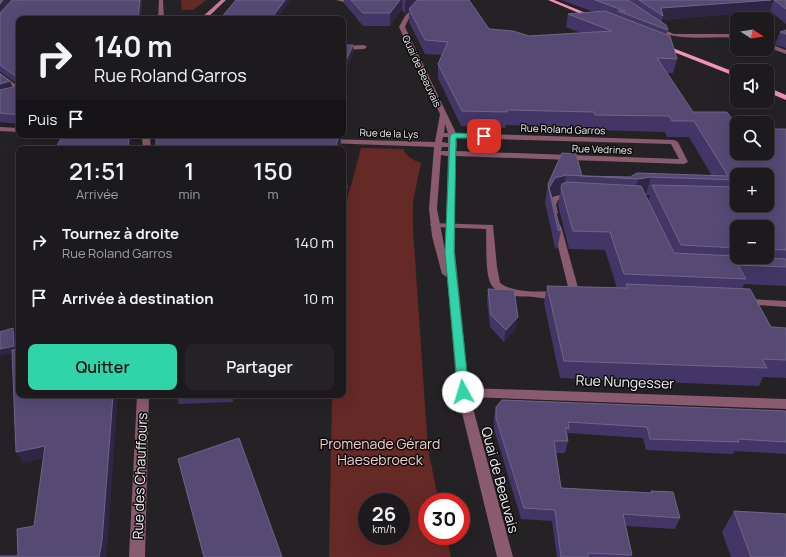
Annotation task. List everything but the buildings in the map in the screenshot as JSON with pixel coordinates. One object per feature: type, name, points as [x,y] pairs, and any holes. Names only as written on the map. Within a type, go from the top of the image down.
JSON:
[{"type":"main road","points":[[206,16],[224,0]]},
{"type":"main road","points":[[550,0],[604,22]]},
{"type":"main road","points":[[655,42],[730,73]]},
{"type":"main road","points":[[774,89],[786,93]]},
{"type":"main road","points":[[774,92],[786,98]]},
{"type":"street","points":[[161,0],[161,16]]},
{"type":"street","points":[[338,0],[344,1]]},
{"type":"street","name":"Quai de Beauvais","points":[[424,0],[407,17],[402,27],[443,115],[450,126],[453,136],[450,226],[452,291],[463,392],[505,557]]},
{"type":"street","points":[[652,26],[664,33],[676,36],[713,34],[730,35]]},
{"type":"street","points":[[774,48],[786,52]]},
{"type":"street","points":[[0,75],[16,91]]},
{"type":"street","name":"Quai de Beauvais","points":[[443,115],[438,149],[433,209],[434,225],[452,291]]},
{"type":"street","points":[[0,129],[16,130]]},
{"type":"street","name":"Rue Roland Garros","points":[[440,135],[674,142],[679,153]]},
{"type":"street","name":"Rue de la Lys","points":[[318,141],[438,149]]},
{"type":"street","name":"Rue Vedrines","points":[[438,149],[582,158],[684,162],[679,153]]},
{"type":"street","name":"Rue Nungesser","points":[[463,392],[786,404]]},
{"type":"street","name":"Rue des Chauffours","points":[[137,557],[144,398]]},
{"type":"lane","points":[[346,48],[364,46]]},
{"type":"lane","points":[[434,225],[490,227],[494,281],[500,288],[515,293],[579,296],[552,205],[555,199],[563,196],[576,196]]},
{"type":"lane","points":[[739,302],[786,304]]},
{"type":"green space","points":[[181,0],[206,0],[193,10],[182,10]]},
{"type":"green space","name":"Promenade Gérard Haesebroeck","points":[[361,148],[403,149],[410,158],[421,163],[413,202],[413,229],[428,449],[437,493],[418,493],[418,545],[448,545],[451,557],[329,557],[332,398],[346,398],[347,200]]},
{"type":"route","points":[[463,392],[452,291],[449,239],[453,136],[484,136]]}]
